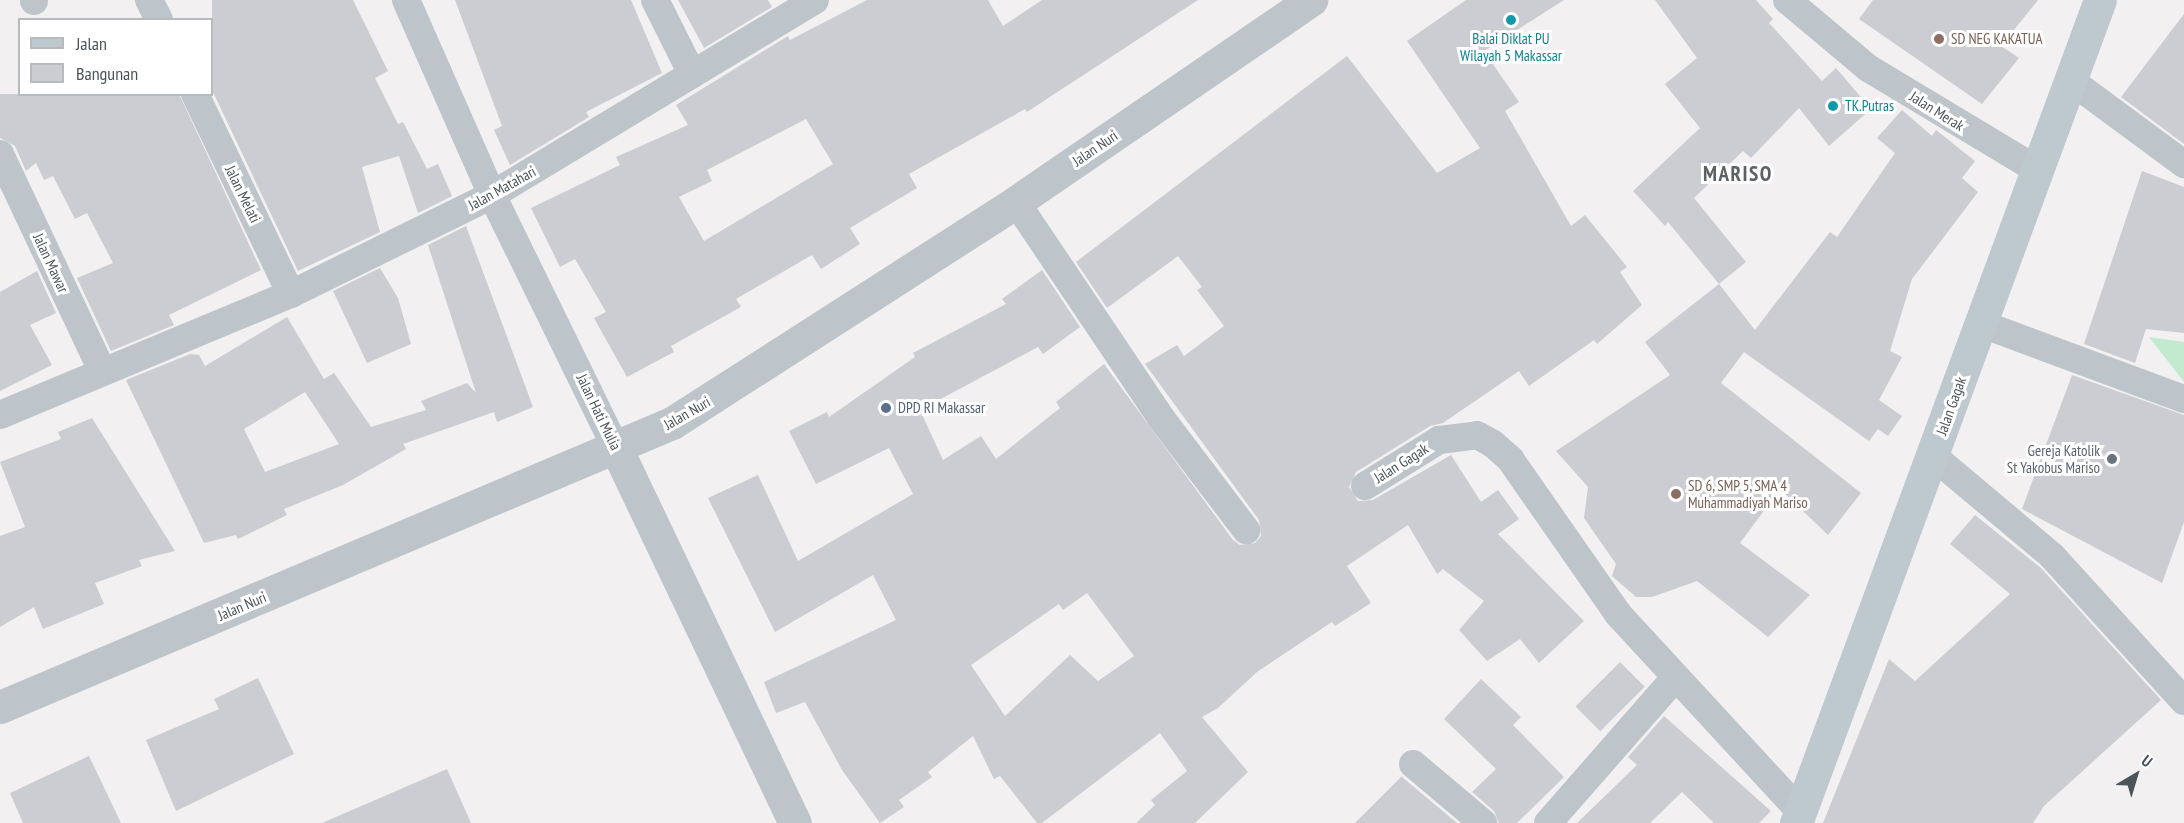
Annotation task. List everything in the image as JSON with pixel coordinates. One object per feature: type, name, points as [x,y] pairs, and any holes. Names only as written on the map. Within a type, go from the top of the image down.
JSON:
[{"type":"main road","name":"Jalan Gagak","points":[[1798,817],[2100,0]]},
{"type":"street","points":[[149,0],[158,18]]},
{"type":"street","name":"Jalan Hati Mulia","points":[[406,0],[492,195],[795,823]]},
{"type":"street","points":[[655,0],[692,74]]},
{"type":"street","name":"Jalan Matahari","points":[[0,415],[291,294],[492,195],[815,0]]},
{"type":"street","name":"Jalan Nuri","points":[[0,707],[617,450],[672,423],[792,349],[1016,202],[1311,0]]},
{"type":"street","name":"Jalan Merak","points":[[1787,0],[1869,68],[2036,169]]},
{"type":"street","points":[[2070,80],[2184,164]]},
{"type":"street","name":"Jalan Melati","points":[[196,96],[291,294]]},
{"type":"street","name":"Jalan Mawar","points":[[0,154],[102,371]]},
{"type":"street","points":[[1016,202],[1161,418],[1246,530]]},
{"type":"street","points":[[1982,324],[2184,399]]},
{"type":"street","name":"Jalan Gagak","points":[[1365,486],[1439,440],[1477,435],[1493,444],[1510,459],[1618,614],[1798,817]]},
{"type":"street","points":[[1933,456],[2052,556],[2184,701]]},
{"type":"street","points":[[1548,823],[1675,678]]},
{"type":"street","points":[[1413,764],[1483,823]]},
{"type":"green space","points":[[2149,337],[2184,342],[2184,382]]},
{"type":"building","points":[[212,0],[353,0],[388,71],[375,78],[398,124],[403,122],[427,169],[438,164],[452,196],[418,213],[399,156],[362,167],[380,232],[298,271],[213,92]]},
{"type":"building","points":[[455,0],[631,0],[662,73],[586,112],[589,117],[510,165],[494,130],[502,126]]},
{"type":"building","points":[[678,0],[768,0],[772,7],[704,48]]},
{"type":"building","points":[[867,0],[988,0],[1003,26],[1042,0],[1198,0],[1027,112],[1025,109],[909,174],[917,188],[850,228],[860,244],[821,269],[812,255],[736,299],[741,307],[671,346],[674,352],[627,377],[594,318],[606,312],[575,259],[560,267],[531,208],[620,165],[616,157],[688,125],[676,105],[788,36],[790,40]],"holes":[[[806,119],[833,164],[704,241],[679,197],[712,181],[707,170]]]},
{"type":"building","points":[[1466,0],[1564,0],[1484,51],[1519,102],[1505,111],[1571,226],[1585,215],[1627,267],[1620,272],[1642,305],[1597,344],[1594,340],[1529,386],[1519,371],[1443,423],[1430,426],[1356,472],[1349,487],[1358,501],[1373,500],[1451,455],[1481,502],[1498,490],[1519,519],[1498,534],[1584,621],[1539,663],[1520,639],[1487,661],[1459,630],[1484,601],[1443,569],[1437,574],[1408,525],[1347,566],[1371,603],[1335,626],[1332,622],[1257,672],[1218,708],[1202,717],[1248,772],[1195,823],[1136,823],[1155,805],[1151,800],[1187,771],[1160,733],[1042,823],[1037,823],[1000,776],[994,779],[973,736],[928,772],[932,777],[899,800],[904,807],[880,823],[842,770],[805,702],[776,713],[764,682],[896,620],[873,575],[775,632],[708,498],[758,475],[798,561],[913,494],[889,448],[816,484],[789,431],[827,412],[829,417],[915,357],[913,353],[1006,304],[1002,299],[1042,270],[1080,327],[1043,354],[1038,347],[920,410],[943,460],[981,436],[996,459],[1060,408],[1056,402],[1104,364],[1233,540],[1240,545],[1255,543],[1261,536],[1259,520],[1145,364],[1177,345],[1184,356],[1224,326],[1197,290],[1202,287],[1178,256],[1107,308],[1076,262],[1347,56],[1437,173],[1480,148],[1407,41]],"holes":[[[1087,593],[1134,656],[1098,681],[1070,655],[1005,716],[971,665],[1059,604],[1063,610]]]},
{"type":"building","points":[[1655,0],[1756,0],[1773,19],[1769,23],[1822,81],[1836,68],[1871,109],[1829,146],[1799,108],[1751,158],[1743,151],[1694,198],[1746,262],[1719,284],[1668,222],[1665,226],[1633,191],[1700,128],[1665,84],[1697,58]]},
{"type":"building","name":"SD NEG KAKATUA","points":[[1873,0],[2038,0],[2001,46],[2019,58],[1982,104],[1859,19]]},
{"type":"building","points":[[2184,14],[2184,144],[2121,97]]},
{"type":"building","points":[[0,94],[180,96],[261,270],[169,315],[174,325],[111,351],[77,278],[113,263],[87,213],[75,219],[53,176],[44,180],[36,163],[26,171],[15,146],[0,138]]},
{"type":"building","points":[[1902,110],[1932,136],[1936,130],[1975,161],[1962,178],[1978,192],[1912,279],[1890,351],[1902,357],[1879,400],[1902,416],[1888,436],[1878,429],[1869,441],[1744,352],[1721,383],[1861,493],[1828,535],[1780,489],[1740,543],[1810,595],[1768,637],[1697,581],[1652,597],[1636,597],[1612,576],[1616,564],[1584,518],[1588,487],[1556,451],[1670,375],[1645,342],[1719,284],[1755,330],[1830,232],[1837,237],[1895,153],[1877,138]]},
{"type":"building","points":[[2142,171],[2184,187],[2184,333],[2146,329],[2135,363],[2084,344]]},
{"type":"building","points":[[466,226],[533,407],[497,422],[494,412],[403,444],[406,449],[343,485],[284,509],[287,515],[238,539],[236,535],[204,543],[126,380],[190,354],[199,355],[205,366],[287,317],[324,379],[334,373],[371,427],[426,410],[421,401],[467,383],[476,393],[428,245]],"holes":[[[305,392],[339,444],[265,472],[244,429]]]},
{"type":"building","points":[[380,268],[398,298],[411,344],[367,363],[333,291]]},
{"type":"building","points":[[37,271],[56,313],[30,325],[52,365],[0,391],[0,292]]},
{"type":"building","name":"Gereja Katolik St Yakobus Mariso","points":[[2072,375],[2184,415],[2184,522],[2162,583],[2022,509]]},
{"type":"building","points":[[92,418],[175,551],[139,560],[142,566],[95,583],[104,604],[43,629],[34,607],[0,627],[0,536],[25,527],[0,462],[61,439],[58,432]]},
{"type":"building","points":[[1975,515],[2041,568],[2161,700],[2044,806],[2033,823],[1823,823],[1889,659],[1915,681],[2010,594],[1950,544]]},
{"type":"building","points":[[1620,662],[1645,687],[1600,731],[1575,707]]},
{"type":"building","points":[[258,678],[294,754],[176,811],[146,740],[219,709],[214,699]]},
{"type":"building","points":[[1481,679],[1521,717],[1513,725],[1564,777],[1517,823],[1499,823],[1494,811],[1472,792],[1496,769],[1444,719]]},
{"type":"building","points":[[1664,716],[1771,811],[1759,823],[1714,823],[1682,792],[1650,823],[1577,823],[1637,765],[1628,757]]},
{"type":"building","points":[[89,756],[121,823],[23,823],[10,793]]},
{"type":"building","points":[[447,769],[471,823],[322,823]]},
{"type":"building","points":[[1402,777],[1457,823],[1355,823]]},
{"type":"place","name":"Balai Diklat PU Wilayah 5 Makassar","points":[[1511,20]]},
{"type":"place","name":"SD NEG KAKATUA","points":[[1939,39]]},
{"type":"place","name":"TK.Putras","points":[[1833,106]]},
{"type":"place","name":"DPD RI Makassar","points":[[886,408]]},
{"type":"place","name":"Gereja Katolik St Yakobus Mariso","points":[[2112,459]]},
{"type":"place","name":"SD 6, SMP 5, SMA 4 Muhammadiyah Mariso","points":[[1676,494]]},
{"type":"district","name":"MARISO","points":[[1738,174]]}]
